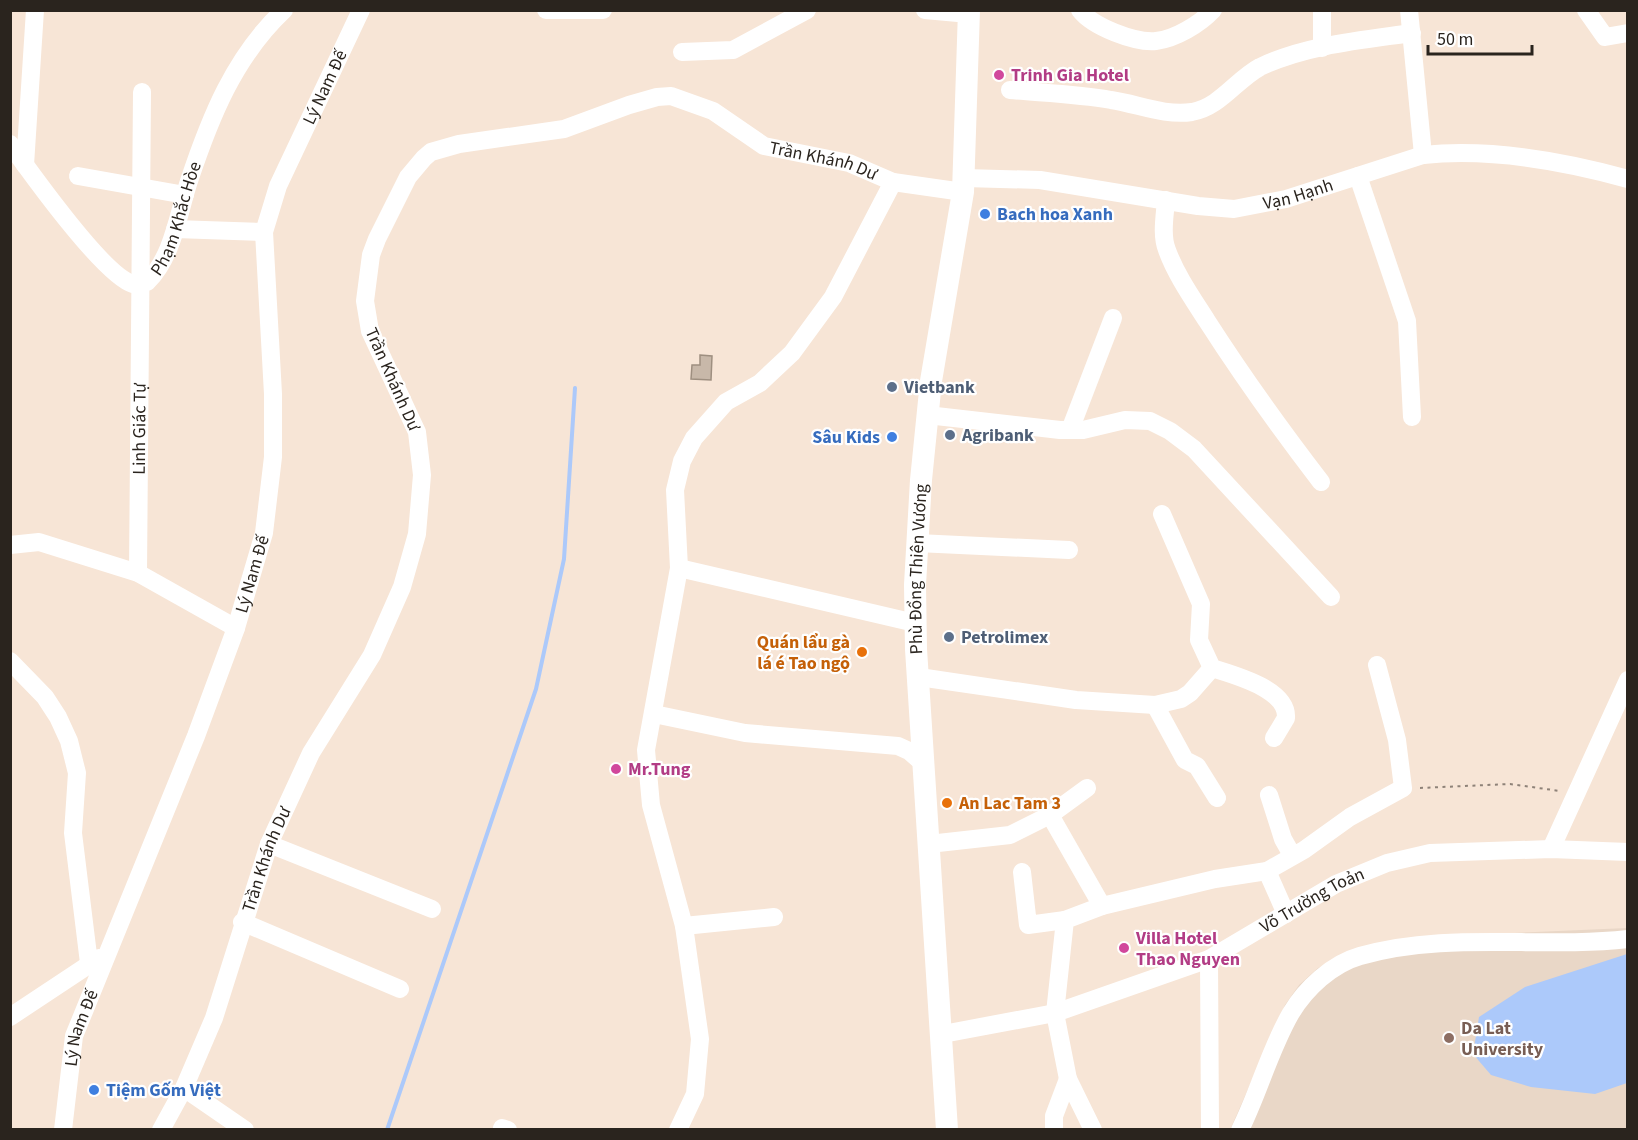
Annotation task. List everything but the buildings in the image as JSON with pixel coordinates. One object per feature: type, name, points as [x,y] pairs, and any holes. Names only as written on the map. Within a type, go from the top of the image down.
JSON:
[{"type":"main road","name":"Phù Đổng Thiên Vương","points":[[947,1130],[943,1034],[915,623],[917,543],[927,415],[963,185],[969,12]]},
{"type":"street","points":[[25,165],[35,10]]},
{"type":"street","name":"Phạm Khắc Hòe","points":[[10,144],[86,243],[124,279],[141,285],[158,270],[175,229],[223,90],[260,35],[284,10]]},
{"type":"street","name":"Lý Nam Đế","points":[[63,1130],[74,1036],[106,954],[157,836],[236,628],[264,533],[273,457],[273,394],[264,232],[278,186],[361,10]]},
{"type":"street","points":[[546,10],[603,10]]},
{"type":"street","points":[[682,52],[733,50],[807,10]]},
{"type":"street","points":[[925,10],[969,12]]},
{"type":"street","points":[[1080,10],[1086,19],[1123,36],[1156,41],[1200,22],[1213,10]]},
{"type":"street","points":[[1322,10],[1322,48]]},
{"type":"street","points":[[1409,10],[1423,155]]},
{"type":"street","points":[[1586,10],[1605,37],[1628,33]]},
{"type":"street","points":[[1010,90],[1111,100],[1163,112],[1191,112],[1208,107],[1260,68],[1322,48],[1412,33]]},
{"type":"street","name":"Linh Giác Tự","points":[[138,573],[142,92]]},
{"type":"street","name":"Trần Khánh Dư","points":[[161,1130],[184,1088],[213,1018],[242,922],[269,844],[311,753],[372,655],[402,587],[417,534],[422,475],[417,432],[370,331],[365,301],[371,255],[377,239],[408,177],[424,158],[431,152],[459,144],[564,129],[629,105],[657,97],[671,96],[713,111],[764,146],[849,163],[893,182],[963,185]]},
{"type":"street","name":"Vạn Hạnh","points":[[963,185],[1040,180],[1198,206],[1234,208],[1256,206],[1423,155],[1462,154],[1540,160],[1588,168],[1628,179]]},
{"type":"street","points":[[78,176],[185,195]]},
{"type":"street","points":[[1358,176],[1407,321],[1412,417]]},
{"type":"street","name":"Trần Khánh Dư","points":[[678,1130],[695,1094],[700,1039],[684,926],[651,805],[646,750],[679,568],[675,490],[682,461],[694,438],[726,402],[760,382],[792,353],[833,297],[893,182]]},
{"type":"street","points":[[1166,200],[1164,237],[1166,249],[1175,266],[1196,303],[1260,401],[1321,482]]},
{"type":"street","points":[[175,229],[264,232]]},
{"type":"street","points":[[1070,430],[1113,318]]},
{"type":"street","points":[[927,415],[1070,430],[1083,430],[1125,420],[1150,421],[1170,431],[1194,449],[1331,597]]},
{"type":"street","points":[[1162,514],[1201,604],[1199,640],[1212,668],[1262,687],[1277,698],[1284,706],[1286,718],[1274,738]]},
{"type":"street","points":[[10,545],[39,542],[138,573],[236,628]]},
{"type":"street","points":[[917,543],[1069,550]]},
{"type":"street","points":[[679,568],[915,623]]},
{"type":"street","points":[[10,662],[45,697],[58,717],[69,741],[77,773],[73,833],[89,963]]},
{"type":"street","points":[[1022,872],[1028,925],[1065,920],[1102,906],[1215,879],[1267,871],[1304,850],[1350,817],[1403,789],[1397,740],[1377,665]]},
{"type":"street","points":[[919,677],[1076,700],[1155,705],[1181,699],[1190,693],[1212,668]]},
{"type":"street","points":[[1551,849],[1628,680]]},
{"type":"street","points":[[1155,705],[1185,760],[1197,766],[1217,798]]},
{"type":"street","points":[[654,714],[745,733],[898,746],[924,764]]},
{"type":"street","points":[[929,844],[1010,835],[1050,816],[1088,788]]},
{"type":"street","points":[[1269,795],[1283,839],[1292,855]]},
{"type":"street","points":[[1050,816],[1102,906]]},
{"type":"street","points":[[269,844],[432,909]]},
{"type":"street","name":"Võ Trường Toản","points":[[943,1034],[1055,1013],[1209,958],[1336,884],[1387,863],[1430,853],[1551,849],[1628,852]]},
{"type":"street","points":[[1267,871],[1286,914]]},
{"type":"street","points":[[684,926],[774,916]]},
{"type":"street","points":[[1065,920],[1055,1013],[1068,1079],[1093,1130]]},
{"type":"street","points":[[242,922],[400,989]]},
{"type":"street","points":[[1240,1130],[1292,1012],[1319,978],[1359,956],[1440,942],[1586,944],[1628,939]]},
{"type":"street","points":[[10,1017],[89,963],[106,954]]},
{"type":"street","points":[[1209,958],[1210,1130]]},
{"type":"street","points":[[1054,1130],[1054,1116],[1068,1079]]},
{"type":"street","points":[[184,1088],[245,1130]]},
{"type":"path","points":[[1403,789],[1510,784],[1578,794]]},
{"type":"shaded area","name":"Da Lat University","points":[[1627,928],[1627,1129],[1230,1130],[1285,1005],[1299,985],[1318,968],[1359,950],[1423,937]]},
{"type":"water","points":[[1627,954],[1627,1083],[1595,1094],[1531,1087],[1491,1075],[1473,1054],[1479,1017],[1525,987]]},
{"type":"waterway","points":[[387,1130],[536,689],[564,559],[575,388]]},
{"type":"place","name":"Trinh Gia Hotel","points":[[999,75]]},
{"type":"place","name":"Bach hoa Xanh","points":[[985,214]]},
{"type":"place","name":"Vietbank","points":[[892,387]]},
{"type":"place","name":"Agribank","points":[[950,435]]},
{"type":"place","name":"Sâu Kids","points":[[892,437]]},
{"type":"place","name":"Petrolimex","points":[[949,637]]},
{"type":"place","name":"Quán lẩu gà lá é Tao ngộ","points":[[862,652]]},
{"type":"place","name":"Mr.Tung","points":[[616,769]]},
{"type":"place","name":"An Lac Tam 3","points":[[947,803]]},
{"type":"place","name":"Villa Hotel Thao Nguyen","points":[[1124,948]]},
{"type":"place","name":"Da Lat University","points":[[1449,1038]]},
{"type":"place","name":"Tiệm Gốm Việt","points":[[94,1090]]}]
